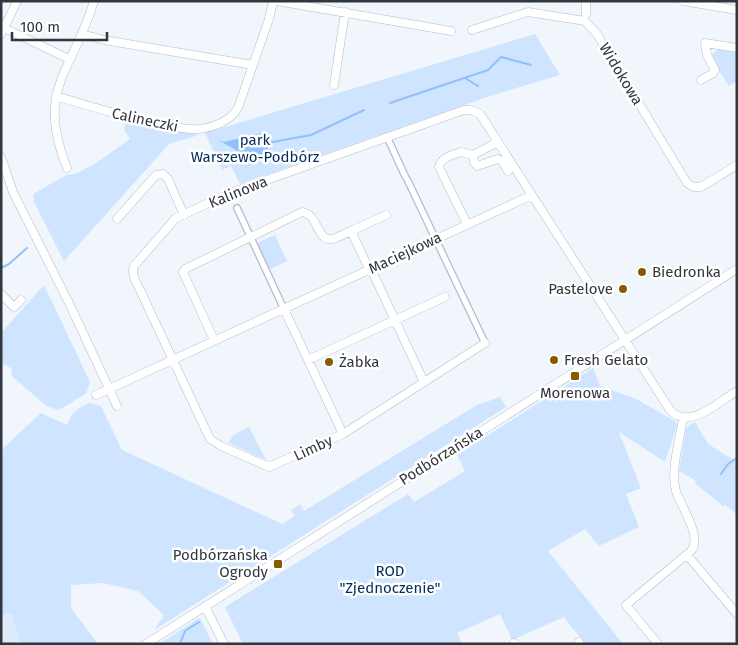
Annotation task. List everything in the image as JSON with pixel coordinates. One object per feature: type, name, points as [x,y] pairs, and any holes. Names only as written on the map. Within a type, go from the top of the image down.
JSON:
[{"type":"street","points":[[17,1],[3,31],[69,59]]},
{"type":"street","points":[[67,168],[56,136],[54,114],[56,96],[62,73],[82,34],[94,1]]},
{"type":"street","name":"Calineczki","points":[[56,96],[132,119],[179,127],[200,129],[227,120],[235,113],[240,103],[269,19],[273,1]]},
{"type":"street","points":[[278,1],[451,31]]},
{"type":"street","points":[[586,1],[586,14],[589,24]]},
{"type":"street","points":[[682,1],[715,4],[737,10]]},
{"type":"street","points":[[334,85],[345,12]]},
{"type":"street","points":[[472,30],[528,12],[580,20],[589,24]]},
{"type":"street","name":"Widokowa","points":[[589,24],[602,42],[687,183],[694,187],[701,187],[736,167]]},
{"type":"street","points":[[82,34],[104,40],[253,66]]},
{"type":"street","points":[[701,80],[712,74],[714,70],[705,43],[737,48]]},
{"type":"street","name":"Kalinowa","points":[[172,360],[136,283],[133,272],[134,266],[176,218],[184,214],[230,193],[464,110],[471,110],[480,114],[532,195]]},
{"type":"street","points":[[387,138],[485,343]]},
{"type":"street","points":[[467,224],[439,166],[443,160],[461,152],[472,155],[498,142]]},
{"type":"street","points":[[472,155],[474,163],[478,166],[498,159],[502,161],[508,171]]},
{"type":"street","points":[[1,157],[13,192],[70,305],[117,406]]},
{"type":"street","points":[[117,219],[156,175],[159,174],[163,174],[168,179],[184,214]]},
{"type":"street","points":[[532,195],[670,410],[676,416],[682,418],[698,416],[737,391]]},
{"type":"street","name":"Maciejkowa","points":[[96,395],[532,195]]},
{"type":"street","points":[[237,208],[343,434]]},
{"type":"street","points":[[214,340],[184,270],[302,212],[312,217],[321,234],[326,238],[332,239],[386,215]]},
{"type":"street","points":[[351,231],[424,382]]},
{"type":"street","name":"Podbórzańska","points":[[146,644],[737,269]]},
{"type":"street","points":[[1,294],[14,307],[21,300]]},
{"type":"street","points":[[308,360],[445,297]]},
{"type":"street","name":"Limby","points":[[172,360],[212,441],[269,467],[343,434],[485,343]]},
{"type":"street","points":[[658,644],[626,605],[694,548],[696,538],[674,482],[682,418]]},
{"type":"street","points":[[687,555],[737,614]]},
{"type":"street","points":[[205,606],[224,644]]},
{"type":"shaded area","points":[[12,613],[20,644],[1,644],[1,616]]},
{"type":"green space","name":"park Warszewo-Podbórz","points":[[535,34],[560,75],[493,95],[240,184],[231,166],[222,170],[205,133]]},
{"type":"green space","points":[[719,49],[737,53],[737,81],[729,86],[711,58],[713,53]]},
{"type":"green space","points":[[125,121],[199,135],[169,144],[64,261],[34,202],[33,194],[66,175],[75,174],[93,165],[130,139],[124,130]]},
{"type":"green space","points":[[275,235],[287,261],[268,270],[255,244]]},
{"type":"green space","points":[[44,285],[90,382],[86,394],[57,410],[45,405],[11,375],[12,369],[6,365],[1,366],[1,333]]},
{"type":"green space","name":"ROD \"Zjednoczenie\"","points":[[593,368],[600,386],[636,399],[675,421],[677,425],[665,462],[619,432],[641,488],[626,494],[639,527],[599,546],[585,529],[548,551],[623,644],[585,644],[564,617],[512,640],[500,614],[457,633],[462,644],[243,644],[225,607],[408,494],[414,502],[465,471],[457,455]]},
{"type":"green space","points":[[500,397],[506,407],[154,630],[164,615],[138,591],[103,583],[71,585],[71,608],[98,644],[20,644],[12,613],[1,616],[1,450],[41,413],[67,425],[73,413],[81,407],[90,403],[101,406],[122,450],[282,524],[295,516],[291,510],[300,504],[304,511],[477,405]]},
{"type":"green space","points":[[695,422],[708,444],[737,462],[737,515],[696,484],[695,480],[679,471],[686,428]]},
{"type":"green space","points":[[249,427],[266,460],[229,443],[233,435]]},
{"type":"green space","points":[[200,618],[213,644],[159,644],[196,620]]},
{"type":"water","points":[[266,132],[270,144],[265,155],[243,154],[218,140],[224,142]]},
{"type":"waterway","points":[[390,103],[488,70],[501,57],[531,65]]},
{"type":"waterway","points":[[465,78],[478,86]]},
{"type":"waterway","points":[[267,143],[311,135],[364,110]]},
{"type":"waterway","points":[[1,268],[9,264],[27,248]]},
{"type":"waterway","points":[[721,474],[728,464],[737,458]]},
{"type":"waterway","points":[[180,644],[185,631],[199,622]]},
{"type":"place","name":"Biedronka","points":[[642,272]]},
{"type":"place","name":"Pastelove","points":[[623,289]]},
{"type":"place","name":"Fresh Gelato","points":[[554,360]]},
{"type":"place","name":"Żabka","points":[[329,362]]},
{"type":"place","name":"Morenowa","points":[[575,376]]},
{"type":"place","name":"Podbórzańska Ogrody","points":[[278,564]]}]
